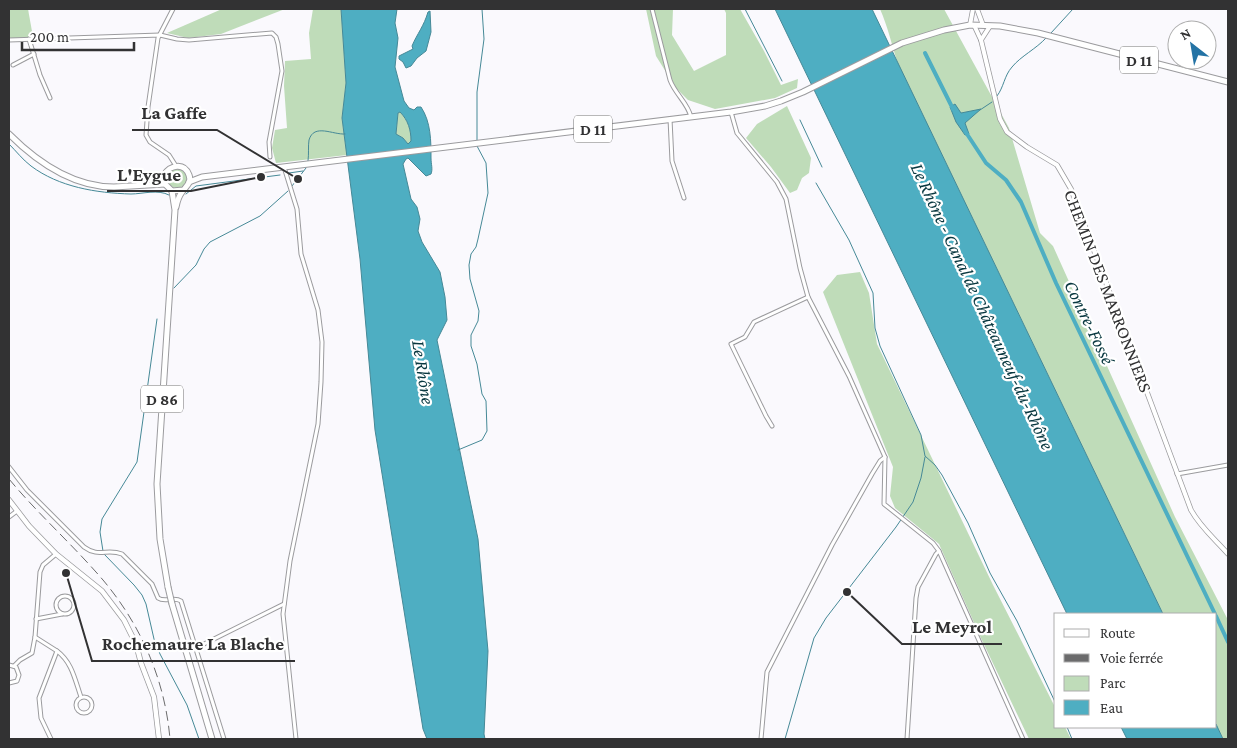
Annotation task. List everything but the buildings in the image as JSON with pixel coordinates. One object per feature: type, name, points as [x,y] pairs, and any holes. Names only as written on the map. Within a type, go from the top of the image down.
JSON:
[{"type":"main road","name":"D 11","points":[[284,167],[731,112],[765,106],[803,92],[902,43],[944,30],[972,25],[1038,34],[1228,82]]},
{"type":"main road","points":[[9,134],[34,158],[80,182],[113,187],[165,184]]},
{"type":"main road","points":[[126,186],[155,179],[176,166],[202,178]]},
{"type":"main road","points":[[164,175],[165,184],[172,191],[183,190],[189,182],[202,178],[284,167]]},
{"type":"main road","points":[[188,173],[189,182]]},
{"type":"main road","name":"D 86","points":[[175,210],[183,190]]},
{"type":"main road","name":"D 86","points":[[172,191],[175,210],[157,484],[160,539],[172,604],[212,739]]},
{"type":"main road","points":[[9,500],[56,554],[102,591],[114,605],[136,644],[141,664],[154,697],[159,739]]},
{"type":"street","points":[[173,9],[160,35],[152,80],[146,135],[150,142],[169,155],[176,166]]},
{"type":"street","points":[[652,9],[670,80],[674,90],[688,106],[691,117]]},
{"type":"street","points":[[972,25],[975,9]]},
{"type":"street","points":[[975,9],[983,25]]},
{"type":"street","name":"CHEMIN DES MARRONNIERS","points":[[972,25],[981,40],[997,110],[1007,132],[1027,147],[1057,165],[1071,189],[1195,518],[1228,554]]},
{"type":"street","points":[[981,40],[990,26]]},
{"type":"street","points":[[9,40],[160,35],[189,40],[272,32],[278,44],[282,71],[269,142],[270,157]]},
{"type":"street","points":[[29,39],[40,75],[50,98]]},
{"type":"street","points":[[13,65],[34,54]]},
{"type":"street","points":[[731,112],[737,133],[777,182],[786,200],[808,297],[849,376],[885,457],[884,504],[933,543],[939,551],[1023,739]]},
{"type":"street","points":[[670,119],[672,162],[684,198]]},
{"type":"street","points":[[169,155],[170,168]]},
{"type":"street","points":[[284,167],[297,209],[301,254],[318,310],[322,342],[318,424],[290,561],[283,614],[296,739]]},
{"type":"street","points":[[772,426],[731,344],[745,337],[754,322],[808,297]]},
{"type":"street","points":[[761,739],[766,672],[832,546],[876,467],[885,457]]},
{"type":"street","points":[[1177,474],[1228,465]]},
{"type":"street","points":[[9,467],[26,490],[84,547],[94,553],[116,552],[122,554],[152,584],[158,598],[181,601],[224,739]]},
{"type":"street","points":[[9,517],[17,511]]},
{"type":"street","points":[[906,739],[918,587],[939,551]]},
{"type":"street","points":[[14,666],[32,653],[40,572],[43,565],[56,554]]},
{"type":"street","points":[[36,619],[69,613],[73,608],[73,601],[68,597],[61,597],[56,602],[57,609],[62,614]]},
{"type":"street","points":[[195,648],[285,604]]},
{"type":"street","points":[[35,637],[65,657],[70,665],[82,698]]},
{"type":"street","points":[[52,739],[41,718],[39,698],[56,651]]},
{"type":"street","points":[[9,665],[14,666],[19,671],[19,677],[15,682],[9,683]]},
{"type":"street","points":[[82,698],[88,698],[92,703],[92,709],[87,713],[80,713],[76,708],[77,702],[82,698]]},
{"type":"green space","points":[[9,9],[28,9],[33,37],[9,39]]},
{"type":"green space","points":[[222,9],[285,9],[221,34],[188,38],[167,33]]},
{"type":"green space","points":[[313,9],[341,9],[346,83],[342,118],[347,155],[276,163],[272,148],[275,130],[287,128],[284,86],[285,61],[311,59],[309,33]]},
{"type":"green space","points":[[646,9],[673,9],[672,35],[694,71],[726,55],[726,13],[724,9],[740,9],[781,85],[798,79],[797,88],[775,98],[715,109],[688,100],[676,88],[656,56]]},
{"type":"green space","points":[[880,9],[944,9],[1009,128],[1040,233],[1053,246],[1175,517],[1228,620],[1228,739],[1223,739],[1217,726],[1217,613],[1163,613],[898,64]]},
{"type":"green space","points":[[787,106],[811,158],[809,173],[802,178],[797,190],[790,193],[746,138],[757,124]]},
{"type":"green space","points":[[400,112],[410,129],[411,141],[408,145],[403,138],[396,134],[398,113]]},
{"type":"green space","points":[[177,168],[184,171],[187,178],[184,185],[177,188],[170,185],[167,178],[170,171]]},
{"type":"green space","points":[[860,272],[869,293],[877,344],[993,585],[1054,705],[1054,728],[1066,728],[1071,739],[1029,739],[939,544],[895,508],[890,496],[893,467],[823,292],[837,275]]},
{"type":"water","name":"Le Rhône","points":[[341,9],[397,9],[395,23],[398,38],[395,67],[404,101],[409,108],[414,110],[417,107],[421,107],[427,119],[430,132],[431,174],[426,176],[408,158],[403,164],[411,199],[417,207],[420,219],[418,231],[422,242],[440,272],[445,297],[447,320],[437,340],[478,539],[488,651],[485,739],[427,739],[423,729],[375,430],[360,259],[342,118],[346,83]],"holes":[[[400,112],[410,133],[411,141],[408,144],[396,134],[398,113]]]},
{"type":"water","name":"Le Rhône - Canal de Châteauneuf-du-Rhône","points":[[775,9],[872,9],[1163,613],[1067,613]]},
{"type":"water","points":[[430,11],[431,32],[426,51],[411,66],[406,68],[399,59],[399,56],[413,49],[412,46]]},
{"type":"water","points":[[955,104],[961,113],[981,109],[965,123],[969,134],[965,135],[956,122],[950,107]]},
{"type":"water","points":[[1217,726],[1223,739],[1127,739],[1122,728],[1217,728]]},
{"type":"waterway","points":[[477,142],[477,92],[484,39],[482,9]]},
{"type":"waterway","points":[[745,9],[782,81]]},
{"type":"waterway","points":[[1051,33],[1073,9]]},
{"type":"waterway","points":[[997,96],[1012,67],[1046,38]]},
{"type":"waterway","name":"Contre-Fossé","points":[[925,53],[953,109]]},
{"type":"waterway","points":[[980,110],[992,102]]},
{"type":"waterway","points":[[800,120],[822,167]]},
{"type":"waterway","points":[[308,161],[309,140],[315,132],[324,131],[345,134]]},
{"type":"waterway","name":"Contre-Fossé","points":[[965,131],[986,163],[1006,180],[1021,202],[1056,283],[1215,613]]},
{"type":"waterway","points":[[9,144],[31,166],[54,179],[78,188],[105,192],[131,194],[155,192],[169,195]]},
{"type":"waterway","points":[[458,450],[482,440],[487,431],[486,401],[482,394],[477,364],[471,346],[471,335],[478,321],[479,311],[470,279],[469,265],[471,254],[476,247],[488,193],[486,163],[477,146]]},
{"type":"waterway","points":[[292,186],[306,168]]},
{"type":"waterway","points":[[289,173],[303,171]]},
{"type":"waterway","points":[[186,194],[196,186],[280,175]]},
{"type":"waterway","points":[[816,183],[849,240],[873,293],[875,328],[880,346],[921,435],[925,456],[942,475],[968,523],[990,573],[1017,621],[1054,700]]},
{"type":"waterway","points":[[174,288],[196,265],[210,242],[260,216],[288,191]]},
{"type":"waterway","points":[[103,551],[100,532],[102,519],[137,462],[157,319]]},
{"type":"waterway","points":[[785,739],[814,638],[826,618],[913,502],[921,478],[925,457]]},
{"type":"waterway","points":[[104,554],[142,595],[154,639],[187,705],[199,739]]},
{"type":"waterway","name":"Contre-Fossé","points":[[1217,618],[1228,642]]},
{"type":"waterway","points":[[1067,728],[1072,739]]},
{"type":"railway","points":[[9,479],[103,580],[129,616],[140,635],[157,675],[163,696],[170,739]]},
{"type":"place","name":"L'Eygue","points":[[261,177]]},
{"type":"place","name":"La Gaffe","points":[[298,179]]},
{"type":"place","name":"Rochemaure La Blache","points":[[66,573]]},
{"type":"place","name":"Le Meyrol","points":[[847,592]]}]
